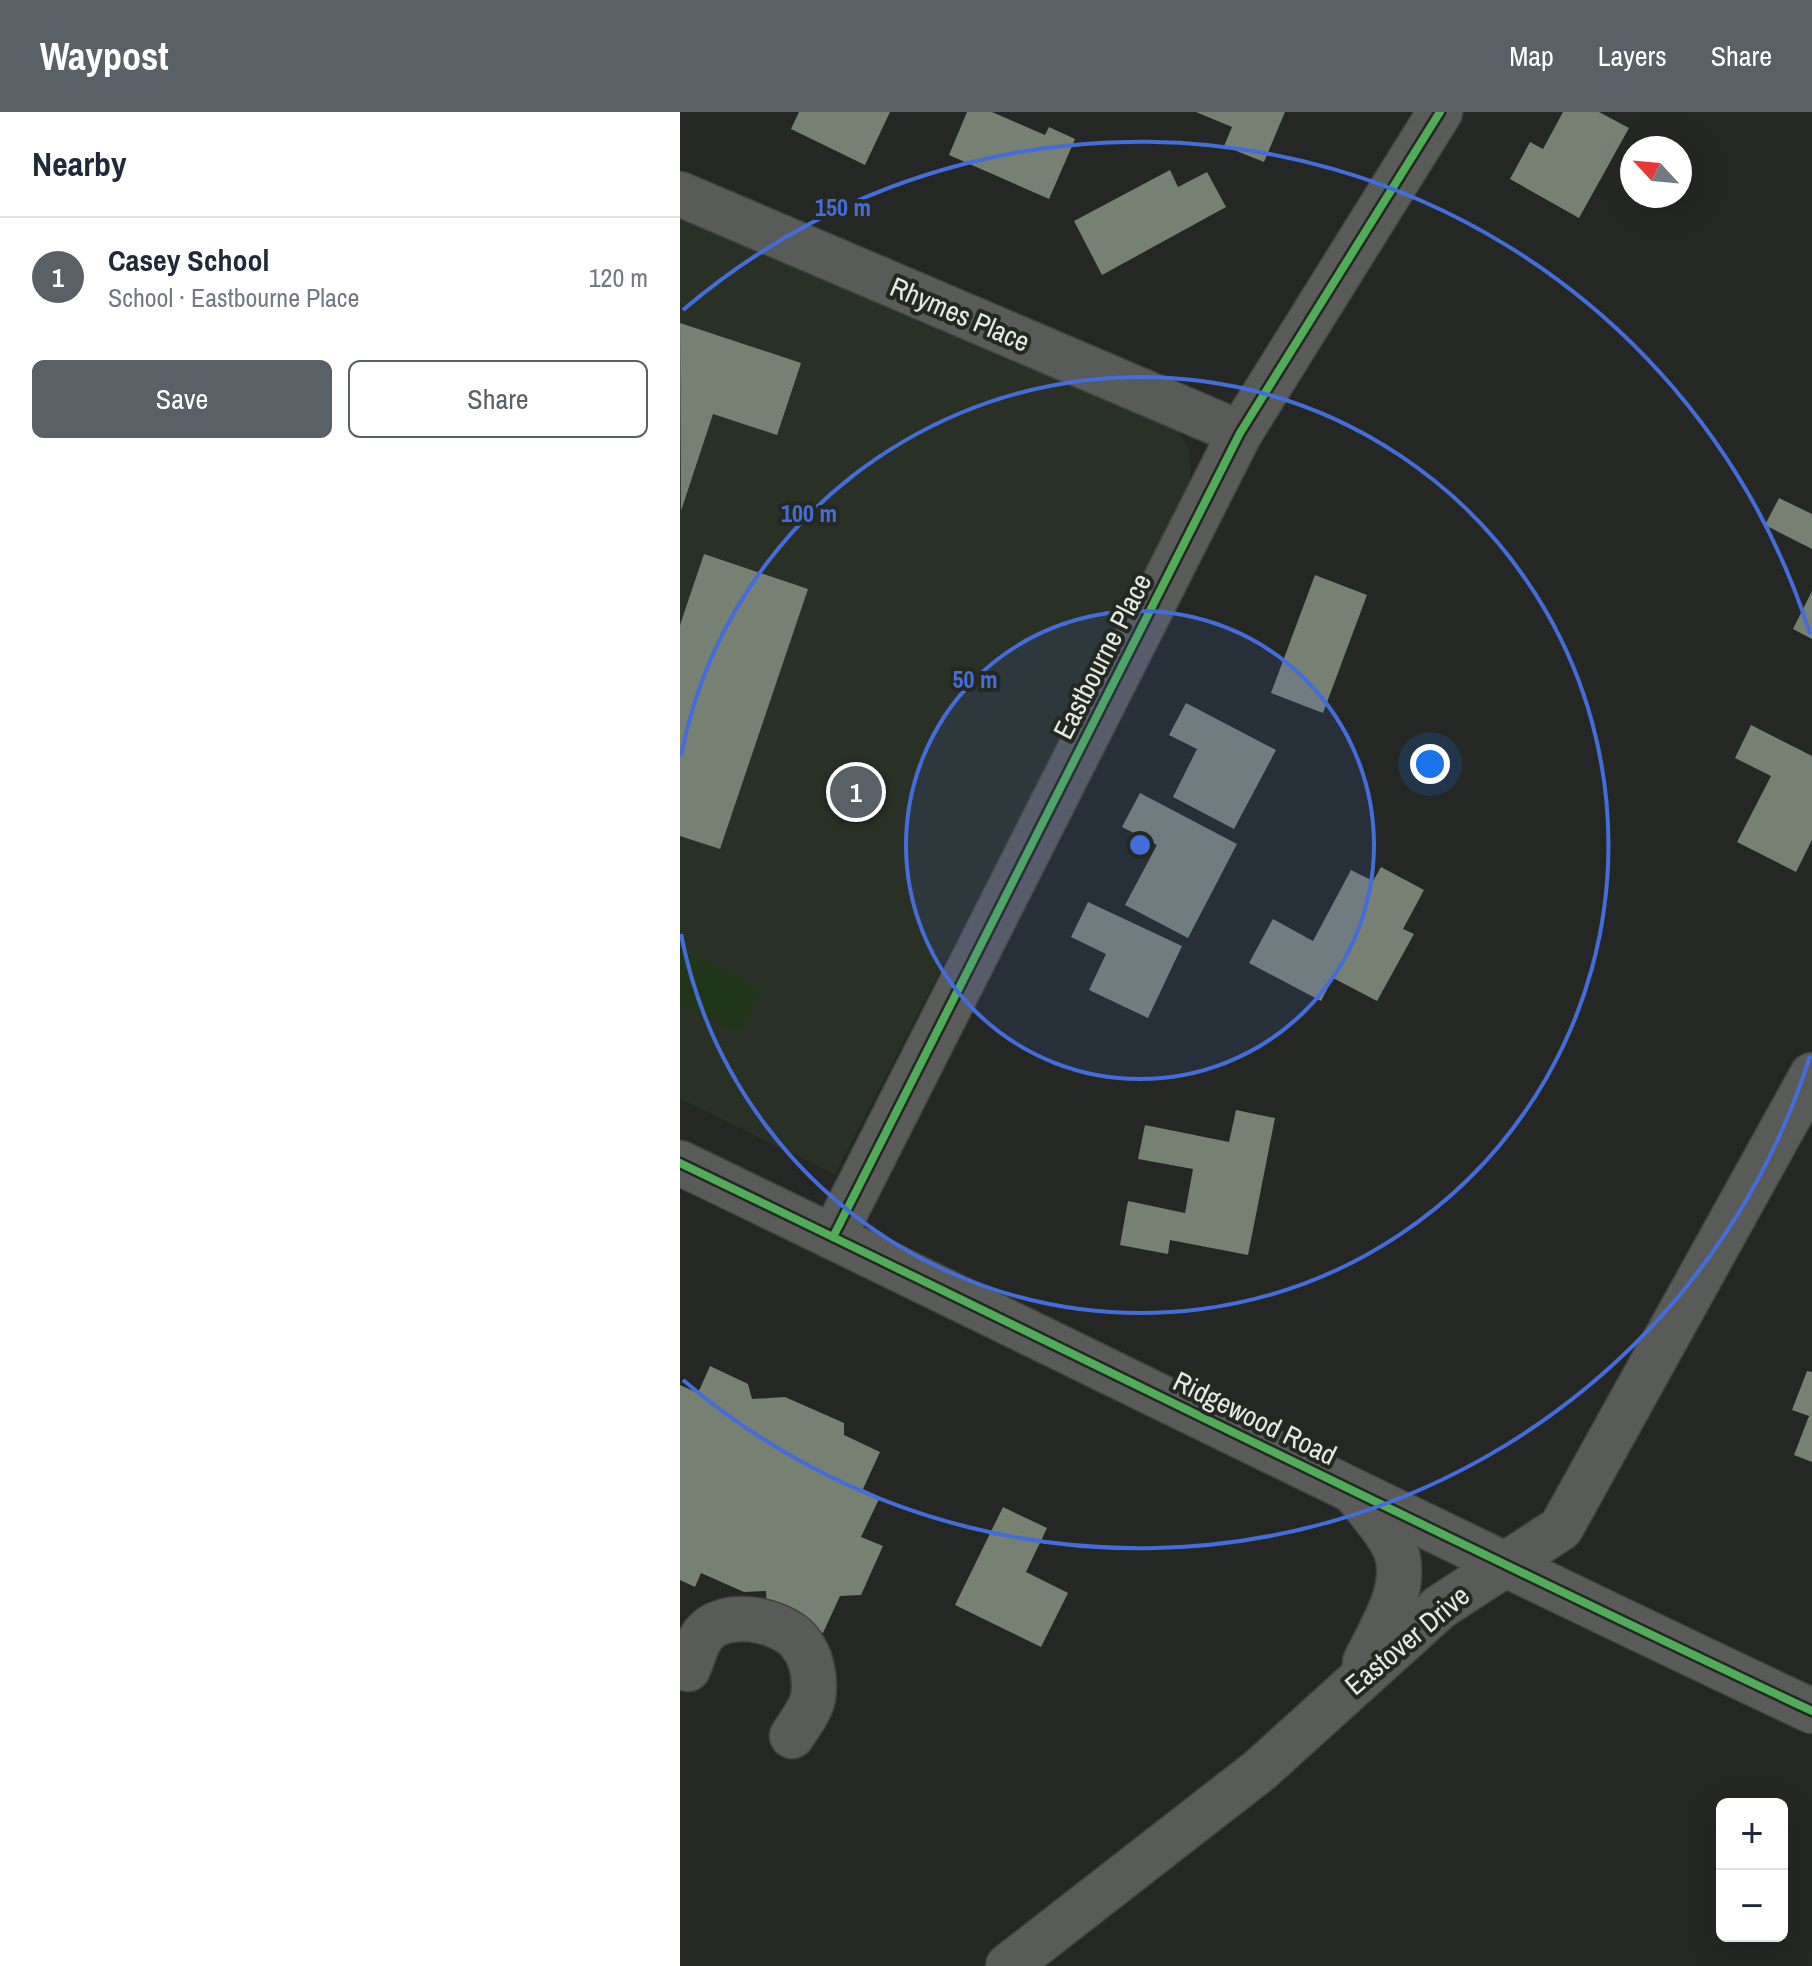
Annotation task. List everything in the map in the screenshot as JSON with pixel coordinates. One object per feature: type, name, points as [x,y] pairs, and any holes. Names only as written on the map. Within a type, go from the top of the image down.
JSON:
[{"type":"street","name":"Eastbourne Place","points":[[833,1237],[1240,433],[1440,112]]},
{"type":"street","name":"Rhymes Place","points":[[680,194],[1240,433]]},
{"type":"street","name":"Eastover Drive","points":[[1008,1966],[1260,1770],[1440,1607],[1561,1528],[1812,1075]]},
{"type":"street","name":"Ridgewood Road","points":[[680,1163],[1502,1565],[1812,1711]]},
{"type":"street","points":[[1353,1490],[1396,1551],[1399,1577],[1395,1599],[1356,1681]]},
{"type":"street","points":[[688,1669],[704,1633],[720,1623],[737,1618],[756,1618],[796,1637],[809,1655],[814,1675],[812,1701],[792,1736]]},
{"type":"shaded area","points":[[680,208],[1173,424],[1189,449],[1191,485],[835,1174],[680,1099]]},
{"type":"green space","points":[[680,948],[756,986],[759,996],[744,1027],[734,1030],[726,1028],[680,1003]]},
{"type":"building","points":[[799,112],[890,112],[865,165],[791,129]]},
{"type":"building","points":[[967,112],[992,112],[1045,135],[1049,127],[1075,139],[1049,199],[949,155]]},
{"type":"building","points":[[1196,112],[1285,112],[1264,162],[1224,146],[1232,127]]},
{"type":"building","points":[[1563,112],[1599,112],[1629,128],[1625,136],[1620,136],[1620,144],[1579,218],[1510,179],[1530,142],[1543,149]]},
{"type":"building","points":[[1170,170],[1178,187],[1207,172],[1226,207],[1102,275],[1074,221]]},
{"type":"building","points":[[680,323],[801,363],[777,435],[713,414],[681,511]]},
{"type":"building","points":[[1779,498],[1812,514],[1812,549],[1765,525]]},
{"type":"building","points":[[704,554],[808,589],[720,849],[680,836],[680,625]]},
{"type":"building","points":[[1315,575],[1367,595],[1323,713],[1271,693]]},
{"type":"building","points":[[1812,591],[1812,639],[1793,629]]},
{"type":"building","points":[[1186,703],[1276,750],[1234,829],[1173,797],[1197,749],[1169,735]]},
{"type":"building","points":[[1751,725],[1812,756],[1812,840],[1796,872],[1737,842],[1771,776],[1735,758]]},
{"type":"building","points":[[1140,793],[1237,844],[1188,938],[1125,905],[1157,845],[1122,827]]},
{"type":"building","points":[[1381,867],[1424,890],[1403,929],[1414,934],[1377,1001],[1333,978],[1321,1001],[1249,963],[1273,919],[1313,941],[1351,870],[1373,881]]},
{"type":"building","points":[[1088,902],[1182,946],[1148,1018],[1089,990],[1106,954],[1071,937]]},
{"type":"building","points":[[1236,1110],[1275,1118],[1248,1255],[1170,1240],[1168,1254],[1120,1245],[1128,1201],[1185,1213],[1193,1169],[1138,1159],[1145,1125],[1229,1142]]},
{"type":"building","points":[[710,1366],[748,1384],[752,1399],[785,1397],[844,1423],[844,1435],[880,1452],[863,1489],[880,1497],[861,1537],[883,1546],[861,1595],[840,1596],[823,1633],[767,1608],[766,1591],[744,1592],[701,1573],[695,1587],[680,1580],[680,1385],[698,1393]]},
{"type":"building","points":[[1807,1371],[1812,1372],[1812,1462],[1794,1455],[1809,1416],[1792,1410]]},
{"type":"building","points":[[1003,1507],[1047,1528],[1026,1572],[1068,1593],[1041,1647],[955,1605]]},
{"type":"cycle path","points":[[833,1237],[1240,433],[1440,112]]},
{"type":"cycle path","points":[[680,1163],[1812,1711]]},
{"type":"place","name":"Casey School","points":[[856,792]]}]
